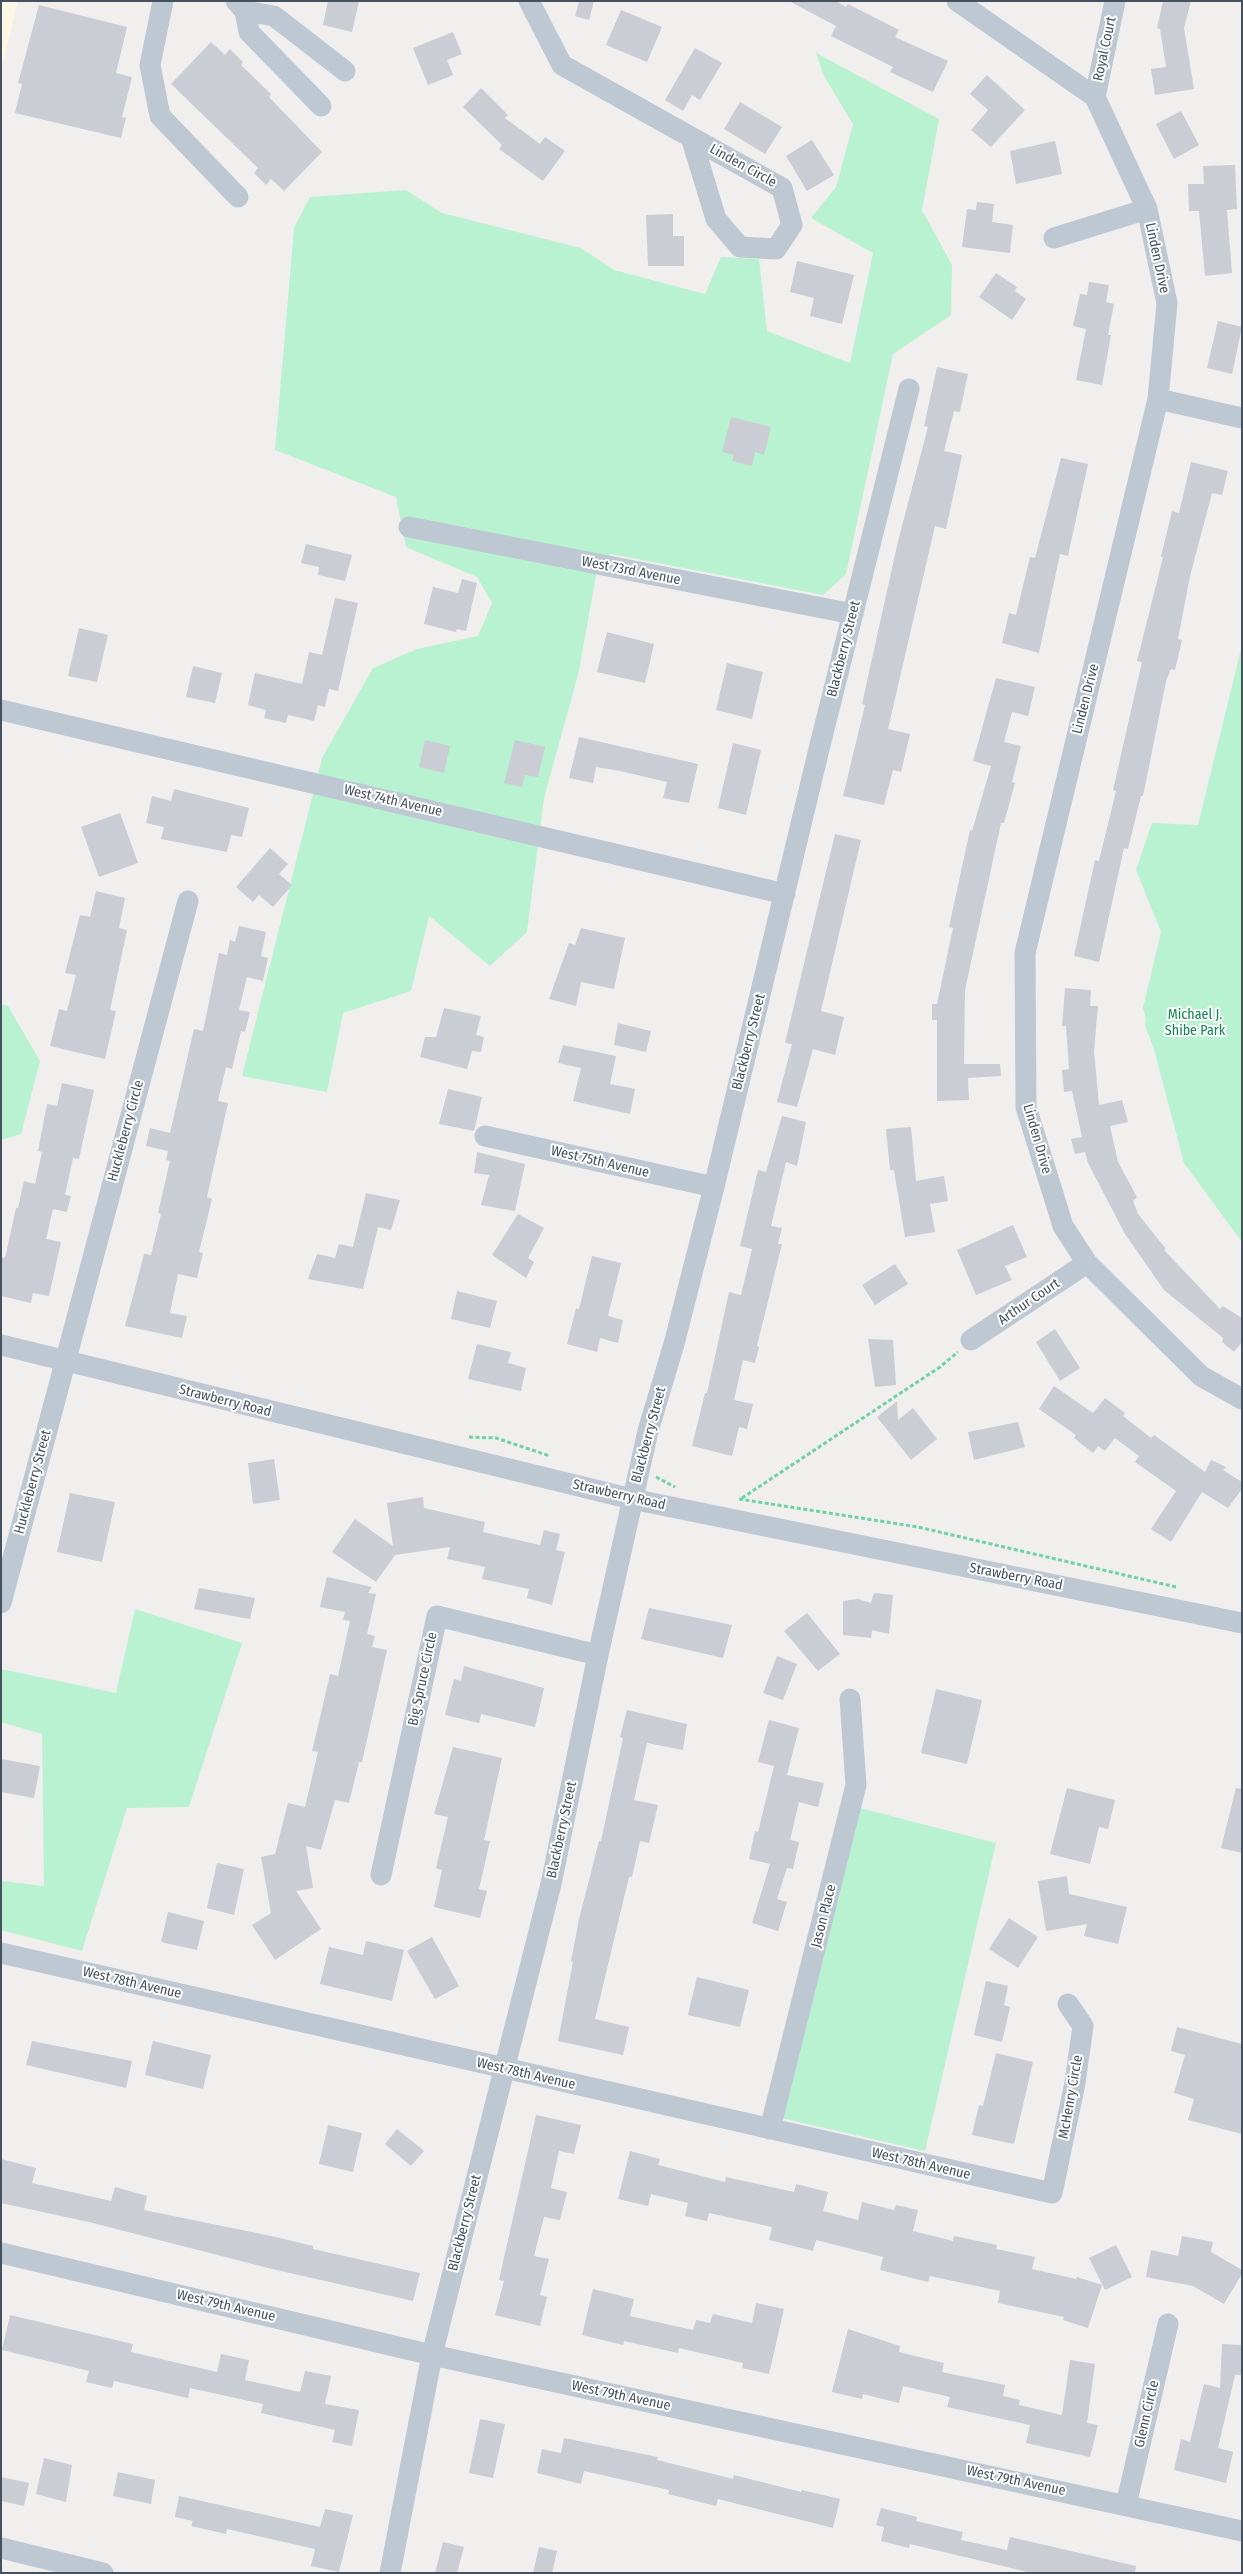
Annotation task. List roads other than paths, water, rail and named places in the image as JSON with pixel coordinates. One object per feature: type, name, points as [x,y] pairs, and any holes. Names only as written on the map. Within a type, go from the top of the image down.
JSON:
[{"type":"street","points":[[163,1],[150,65],[160,116],[238,197]]},
{"type":"street","name":"Linden Circle","points":[[529,1],[562,65],[692,137],[782,188],[792,225],[776,249],[740,247],[716,219],[692,137]]},
{"type":"street","points":[[957,1],[1095,97]]},
{"type":"street","name":"Royal Court","points":[[1095,97],[1115,1]]},
{"type":"street","points":[[241,6],[274,16],[345,71]]},
{"type":"street","points":[[241,6],[249,32],[321,106]]},
{"type":"street","name":"Linden Drive","points":[[1095,97],[1147,209],[1167,303],[1158,399],[1025,953],[1026,1107],[1063,1226],[1087,1263],[1202,1376],[1242,1399]]},
{"type":"street","points":[[1054,238],[1147,209]]},
{"type":"street","name":"Blackberry Street","points":[[390,2573],[432,2355],[551,1884],[632,1499],[714,1187],[909,389]]},
{"type":"street","points":[[1158,399],[1242,418]]},
{"type":"street","name":"West 73rd Avenue","points":[[409,527],[853,614]]},
{"type":"street","name":"West 74th Avenue","points":[[1,710],[785,894]]},
{"type":"street","name":"Huckleberry Circle","points":[[65,1362],[188,901]]},
{"type":"street","name":"West 75th Avenue","points":[[485,1136],[714,1187]]},
{"type":"street","name":"Arthur Court","points":[[971,1340],[1087,1263]]},
{"type":"street","name":"Strawberry Road","points":[[1,1345],[632,1499],[1242,1623]]},
{"type":"street","name":"Huckleberry Street","points":[[1,1603],[65,1362]]},
{"type":"street","name":"Big Spruce Circle","points":[[381,1875],[437,1616],[598,1655]]},
{"type":"street","name":"Jason Place","points":[[770,2129],[856,1785],[850,1699]]},
{"type":"street","name":"West 78th Avenue","points":[[1,1953],[1052,2193]]},
{"type":"street","name":"McHenry Circle","points":[[1052,2193],[1075,2083],[1083,2026],[1068,2004]]},
{"type":"street","name":"West 79th Avenue","points":[[1,2253],[432,2355],[1242,2530]]},
{"type":"street","name":"Glenn Circle","points":[[1126,2505],[1168,2324]]},
{"type":"street","points":[[1,2548],[101,2572]]},
{"type":"park label","name":"Michael J. Shibe Park","points":[[1195,1024]]}]
